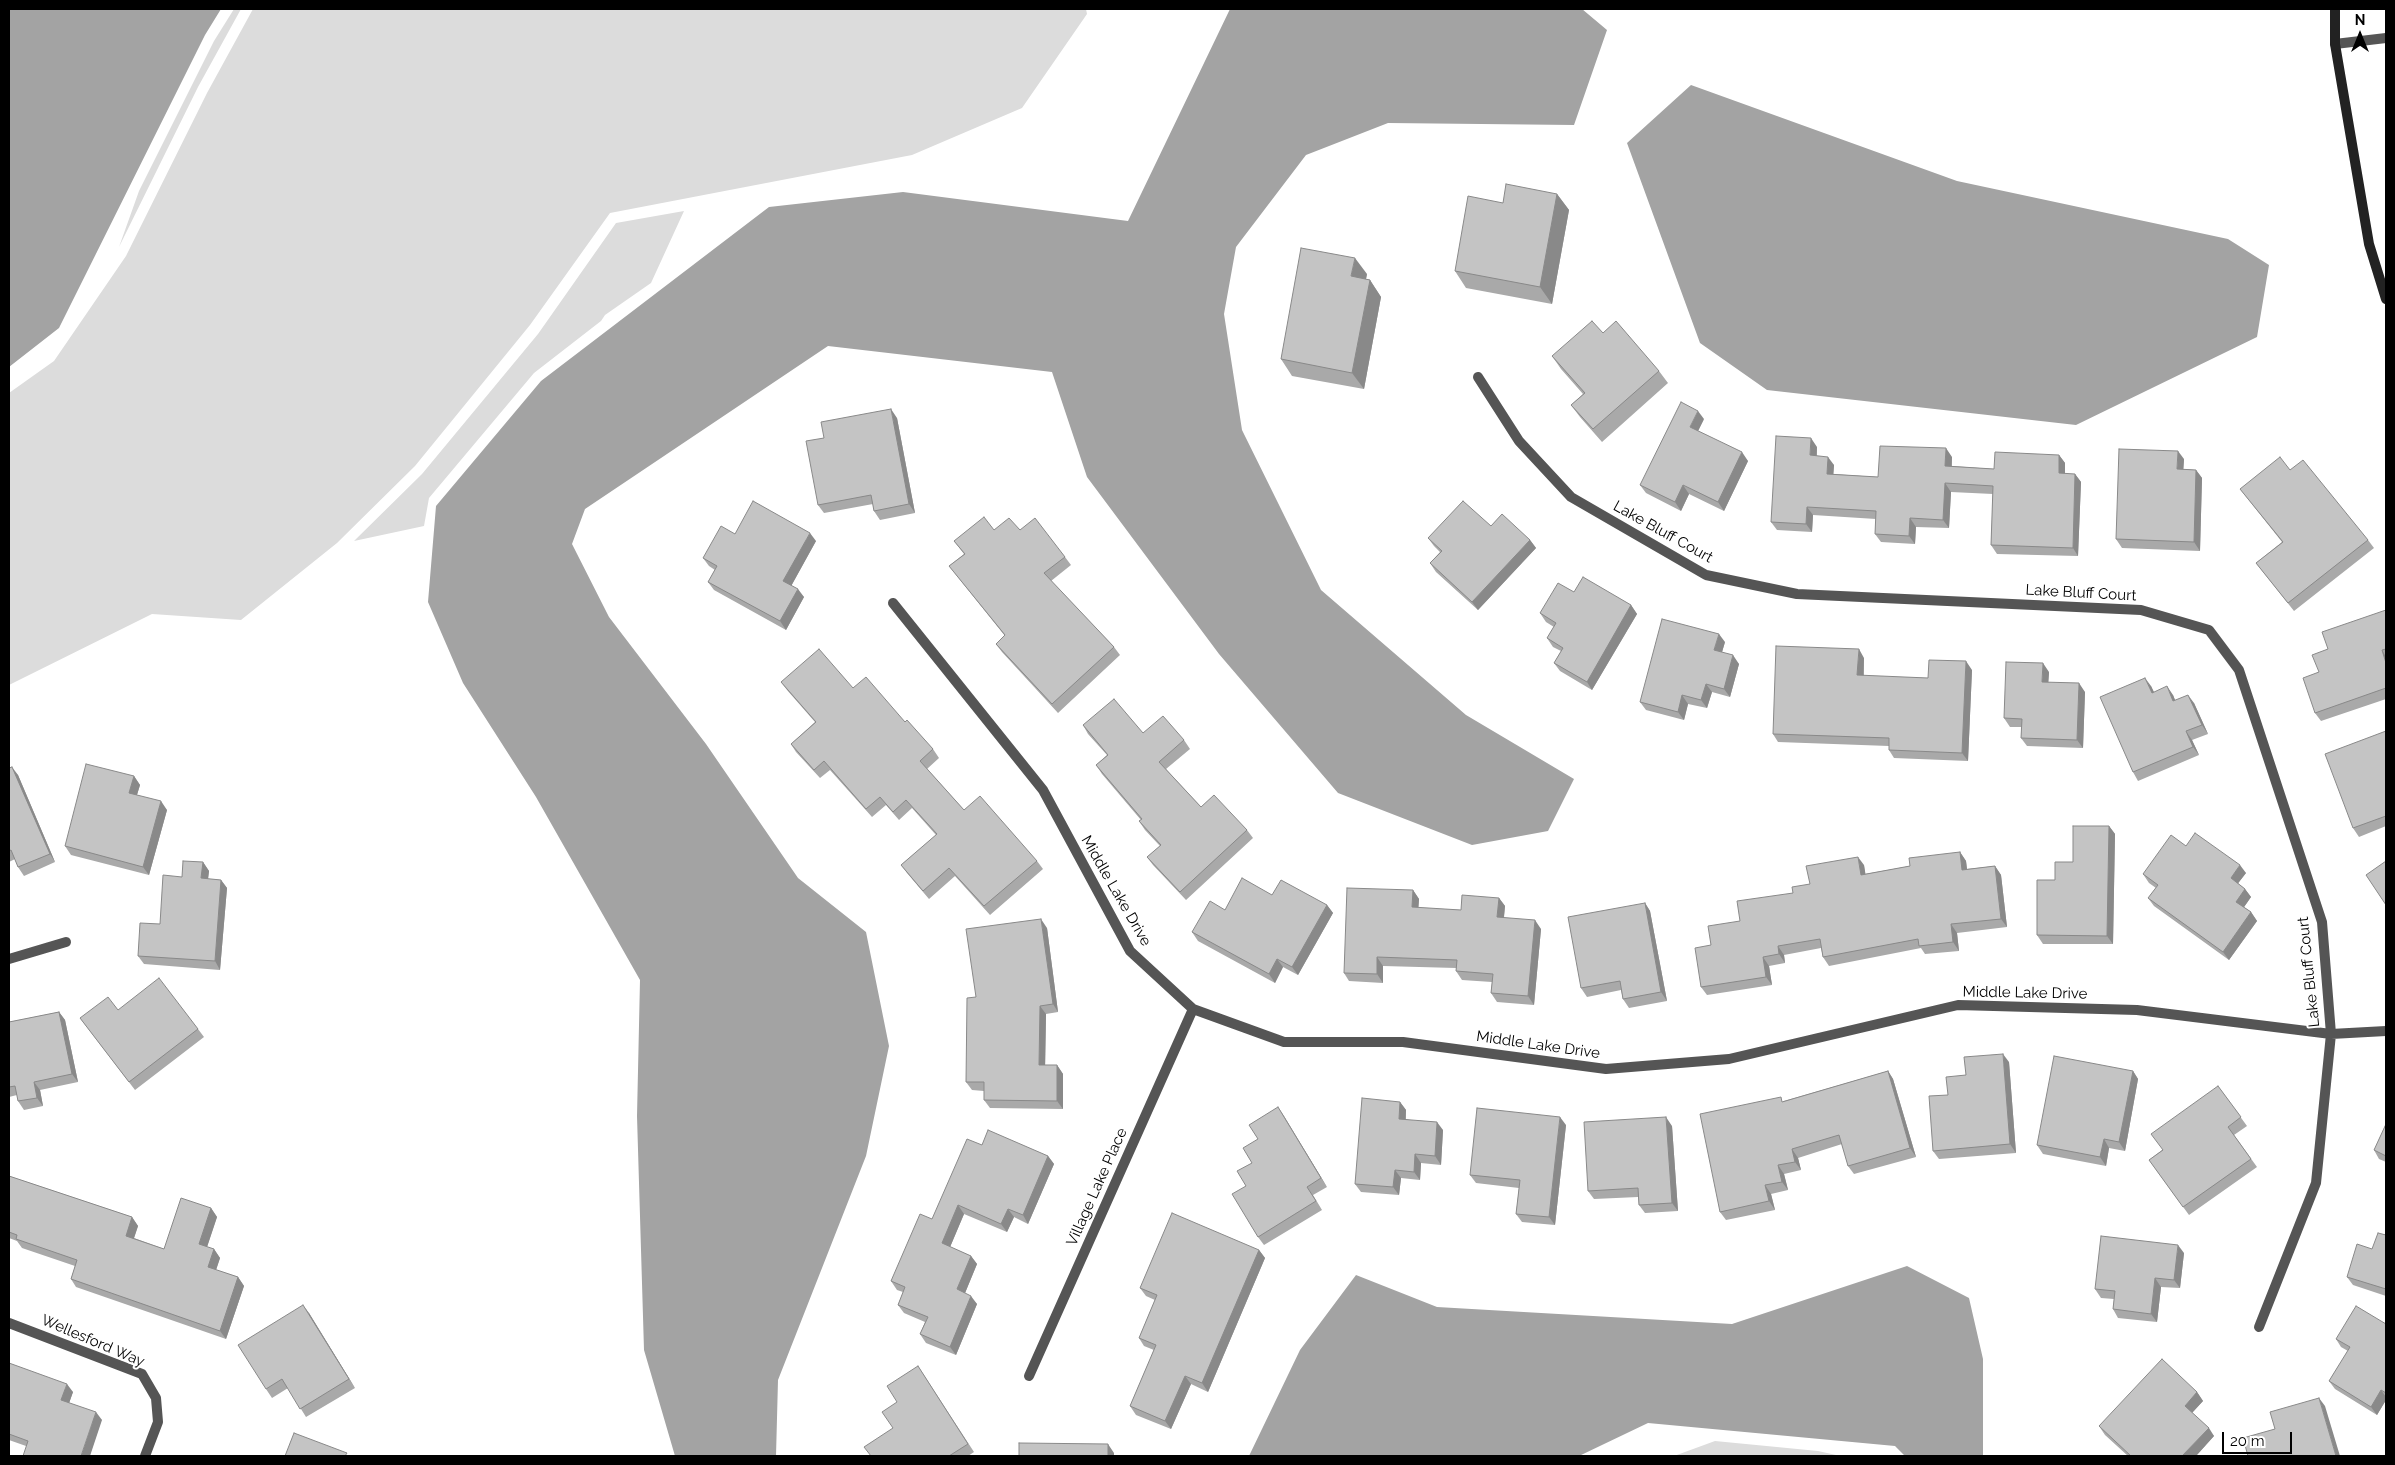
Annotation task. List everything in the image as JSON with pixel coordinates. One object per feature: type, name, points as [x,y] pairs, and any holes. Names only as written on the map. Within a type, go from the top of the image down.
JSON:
[{"type":"street","points":[[2335,9],[2335,44],[2369,244],[2386,299]]},
{"type":"street","points":[[2335,44],[2386,38]]},
{"type":"street","name":"Lake Bluff Court","points":[[1478,378],[1519,441],[1571,497],[1706,575],[1797,594],[2140,610],[2209,630],[2239,670],[2322,922],[2331,1034],[2316,1183],[2259,1327]]},
{"type":"street","name":"Middle Lake Drive","points":[[894,603],[1043,790],[1130,951],[1193,1009],[1284,1042],[1403,1042],[1606,1069],[1729,1058],[1958,1005],[2137,1010],[2331,1034],[2386,1031]]},
{"type":"street","points":[[9,959],[66,942]]},
{"type":"street","name":"Village Lake Place","points":[[1029,1376],[1193,1009]]},
{"type":"street","name":"Wellesford Way","points":[[9,1323],[142,1374],[156,1398],[158,1422],[145,1456]]},
{"type":"shaded area","points":[[9,9],[221,9],[205,35],[59,328],[9,367]]},
{"type":"shaded area","points":[[234,9],[241,9],[198,87],[119,247],[139,191],[214,41]]},
{"type":"shaded area","points":[[253,9],[1086,9],[1087,14],[1022,108],[912,155],[610,213],[530,325],[415,466],[337,543],[241,620],[152,614],[9,685],[9,393],[54,361],[126,256],[207,93]]},
{"type":"shaded area","points":[[1230,9],[1582,9],[1607,30],[1574,125],[1388,123],[1306,155],[1236,247],[1224,314],[1242,430],[1321,590],[1466,715],[1574,779],[1548,831],[1472,845],[1338,793],[1219,654],[1087,477],[1052,372],[828,346],[585,509],[572,544],[609,617],[706,744],[798,878],[866,932],[889,1046],[866,1156],[778,1380],[776,1456],[675,1456],[644,1350],[637,1116],[640,980],[536,797],[463,683],[428,602],[436,506],[541,381],[769,207],[903,192],[1128,221]]},
{"type":"shaded area","points":[[1691,85],[1957,181],[2228,239],[2269,265],[2257,337],[2076,425],[1767,390],[1700,343],[1627,143]]},
{"type":"shaded area","points":[[684,211],[651,283],[605,315],[601,321],[534,373],[429,498],[424,526],[354,541],[422,474],[538,334],[616,223]]},
{"type":"shaded area","points":[[1907,1266],[1969,1298],[1983,1359],[1983,1456],[1905,1456],[1895,1446],[1648,1423],[1579,1456],[1249,1456],[1300,1350],[1356,1275],[1437,1307],[1732,1324]]},
{"type":"shaded area","points":[[1715,1441],[1818,1451],[1836,1455],[1878,1456],[1674,1456]]},
{"type":"building","points":[[1506,184],[1557,194],[1540,287],[1455,271],[1468,196],[1503,203]]},
{"type":"building","points":[[1301,248],[1355,258],[1351,276],[1370,280],[1352,373],[1281,359]]},
{"type":"building","points":[[1592,321],[1603,333],[1616,321],[1659,371],[1593,429],[1571,405],[1585,393],[1552,356]]},
{"type":"building","points":[[1681,402],[1698,411],[1690,427],[1742,452],[1718,502],[1683,485],[1675,502],[1640,485]]},
{"type":"building","points":[[891,409],[909,504],[874,511],[871,495],[818,505],[806,441],[824,438],[821,422]]},
{"type":"building","points":[[1776,436],[1811,438],[1810,455],[1828,457],[1827,474],[1878,477],[1880,446],[1946,448],[1945,466],[1994,469],[1995,452],[2059,455],[2059,473],[2075,474],[2073,548],[1991,545],[1993,486],[1945,483],[1943,520],[1910,518],[1909,536],[1875,534],[1876,511],[1807,507],[1806,524],[1771,522]]},
{"type":"building","points":[[2119,449],[2178,451],[2177,469],[2196,470],[2194,542],[2116,539]]},
{"type":"building","points":[[2280,457],[2290,470],[2303,460],[2368,540],[2288,603],[2256,563],[2283,542],[2240,489]]},
{"type":"building","points":[[753,501],[810,533],[783,581],[798,589],[780,621],[708,582],[717,566],[703,558],[721,526],[735,534]]},
{"type":"building","points":[[1463,501],[1491,526],[1502,514],[1530,540],[1472,602],[1430,563],[1442,551],[1428,538]]},
{"type":"building","points":[[984,517],[994,530],[1009,518],[1020,530],[1035,518],[1065,557],[1044,573],[1114,647],[1052,704],[996,644],[1005,635],[949,566],[965,554],[954,541]]},
{"type":"building","points":[[1583,577],[1631,605],[1587,682],[1554,663],[1563,648],[1547,638],[1556,623],[1540,613],[1558,583],[1574,592]]},
{"type":"building","points":[[2386,610],[2386,649],[2382,650],[2386,663],[2386,688],[2315,713],[2303,678],[2319,672],[2312,655],[2328,649],[2322,632]]},
{"type":"building","points":[[1662,619],[1719,634],[1714,650],[1733,655],[1724,689],[1706,684],[1701,700],[1682,695],[1678,712],[1640,702]]},
{"type":"building","points":[[1776,646],[1859,649],[1857,675],[1928,678],[1929,660],[1966,661],[1962,753],[1889,750],[1889,738],[1773,734]]},
{"type":"building","points":[[819,649],[853,688],[866,677],[905,722],[907,720],[933,749],[920,761],[964,810],[980,796],[1037,861],[984,906],[949,868],[923,891],[901,865],[937,834],[906,800],[893,812],[880,797],[866,809],[824,761],[814,770],[791,744],[816,722],[781,682]]},
{"type":"building","points":[[2006,662],[2043,663],[2042,682],[2079,683],[2077,740],[2021,738],[2022,719],[2004,718]]},
{"type":"building","points":[[2145,678],[2152,693],[2167,686],[2173,701],[2188,695],[2202,725],[2186,731],[2193,747],[2133,772],[2100,697]]},
{"type":"building","points":[[1114,699],[1143,733],[1163,716],[1184,740],[1159,762],[1201,807],[1214,795],[1247,830],[1180,892],[1147,857],[1161,845],[1139,821],[1142,819],[1096,765],[1108,755],[1083,725]]},
{"type":"building","points":[[2386,731],[2386,816],[2353,828],[2325,754]]},
{"type":"building","points":[[86,764],[134,776],[129,793],[161,801],[143,867],[65,846]]},
{"type":"building","points":[[12,767],[50,854],[18,867],[11,850],[9,851],[9,768]]},
{"type":"building","points":[[2073,826],[2109,826],[2107,936],[2037,935],[2037,880],[2055,880],[2055,862],[2073,862]]},
{"type":"building","points":[[2195,833],[2240,865],[2231,878],[2245,889],[2236,902],[2251,912],[2223,952],[2148,898],[2158,885],[2143,874],[2171,835],[2186,846]]},
{"type":"building","points":[[1960,852],[1962,870],[1995,866],[2001,919],[1951,924],[1953,942],[1919,946],[1918,939],[1823,957],[1820,939],[1778,946],[1779,954],[1763,957],[1766,977],[1701,987],[1695,948],[1711,945],[1708,926],[1740,921],[1737,901],[1793,893],[1792,887],[1810,884],[1806,866],[1858,857],[1861,875],[1910,866],[1909,858]]},
{"type":"building","points":[[183,861],[203,862],[201,878],[221,880],[215,961],[138,956],[140,923],[160,924],[163,875],[182,877]]},
{"type":"building","points":[[2386,861],[2386,905],[2366,875]]},
{"type":"building","points":[[1242,878],[1272,895],[1281,880],[1327,905],[1292,967],[1277,959],[1269,974],[1192,932],[1210,901],[1225,910]]},
{"type":"building","points":[[1347,888],[1413,890],[1412,907],[1461,910],[1462,895],[1499,898],[1497,917],[1535,920],[1528,996],[1491,993],[1493,974],[1456,971],[1457,960],[1377,957],[1377,974],[1344,973]]},
{"type":"building","points":[[1645,903],[1661,992],[1623,999],[1620,981],[1581,988],[1568,917]]},
{"type":"building","points":[[1041,919],[1053,1004],[1040,1006],[1039,1065],[1057,1065],[1057,1101],[984,1100],[984,1082],[966,1082],[967,998],[976,997],[966,929]]},
{"type":"building","points":[[159,978],[198,1029],[129,1082],[80,1018],[108,997],[118,1010]]},
{"type":"building","points":[[59,1012],[72,1074],[34,1082],[37,1098],[18,1101],[15,1086],[9,1087],[9,1022]]},
{"type":"building","points":[[2003,1054],[2010,1144],[1933,1151],[1929,1096],[1948,1095],[1946,1077],[1966,1075],[1964,1057]]},
{"type":"building","points":[[2054,1056],[2133,1071],[2119,1142],[2104,1139],[2100,1157],[2037,1145]]},
{"type":"building","points":[[1888,1071],[1910,1148],[1848,1166],[1839,1135],[1792,1149],[1795,1162],[1778,1165],[1782,1182],[1765,1185],[1769,1201],[1720,1212],[1700,1114],[1781,1097],[1782,1102]]},
{"type":"building","points":[[2218,1086],[2241,1117],[2228,1127],[2251,1159],[2183,1207],[2149,1160],[2163,1150],[2151,1134]]},
{"type":"building","points":[[1362,1098],[1400,1102],[1399,1119],[1437,1122],[1435,1156],[1415,1154],[1414,1172],[1395,1170],[1393,1187],[1355,1184]]},
{"type":"building","points":[[1278,1107],[1321,1178],[1307,1187],[1316,1201],[1258,1237],[1232,1194],[1246,1186],[1237,1171],[1252,1163],[1243,1148],[1258,1139],[1249,1125]]},
{"type":"building","points":[[1477,1108],[1560,1117],[1549,1217],[1516,1214],[1520,1180],[1470,1175]]},
{"type":"building","points":[[1666,1117],[1672,1203],[1639,1205],[1638,1188],[1588,1191],[1584,1122]]},
{"type":"building","points":[[2386,1124],[2386,1156],[2374,1150]]},
{"type":"building","points":[[988,1130],[1048,1156],[1023,1215],[1008,1209],[1001,1224],[958,1205],[942,1243],[971,1256],[957,1289],[971,1296],[950,1347],[920,1334],[928,1317],[898,1305],[905,1287],[891,1281],[920,1214],[932,1219],[967,1139],[982,1145]]},
{"type":"building","points":[[9,1176],[132,1217],[126,1236],[164,1249],[181,1198],[211,1208],[199,1244],[214,1249],[208,1267],[238,1277],[220,1331],[71,1279],[77,1260],[16,1239],[17,1235],[9,1232]]},
{"type":"building","points":[[1172,1213],[1259,1250],[1202,1383],[1185,1376],[1165,1421],[1130,1406],[1156,1345],[1139,1338],[1157,1295],[1140,1288]]},
{"type":"building","points":[[2378,1233],[2386,1235],[2386,1289],[2347,1277],[2357,1244],[2372,1249]]},
{"type":"building","points":[[2101,1236],[2178,1245],[2174,1280],[2155,1278],[2151,1314],[2113,1309],[2115,1291],[2095,1289]]},
{"type":"building","points":[[303,1305],[349,1379],[300,1409],[282,1379],[266,1389],[238,1345]]},
{"type":"building","points":[[2356,1306],[2386,1324],[2386,1393],[2381,1390],[2371,1407],[2329,1381],[2350,1347],[2336,1339]]},
{"type":"building","points":[[2162,1359],[2197,1392],[2185,1406],[2209,1428],[2182,1456],[2131,1456],[2099,1426]]},
{"type":"building","points":[[9,1363],[67,1384],[61,1400],[96,1412],[81,1456],[23,1456],[28,1441],[9,1434]]},
{"type":"building","points":[[918,1366],[968,1444],[949,1456],[871,1456],[864,1447],[893,1428],[882,1412],[897,1402],[887,1386]]},
{"type":"building","points":[[2319,1398],[2336,1456],[2248,1456],[2243,1438],[2275,1429],[2270,1412]]},
{"type":"building","points":[[294,1433],[347,1453],[345,1456],[285,1456]]},
{"type":"building","points":[[1019,1443],[1108,1444],[1108,1456],[1019,1456]]}]
